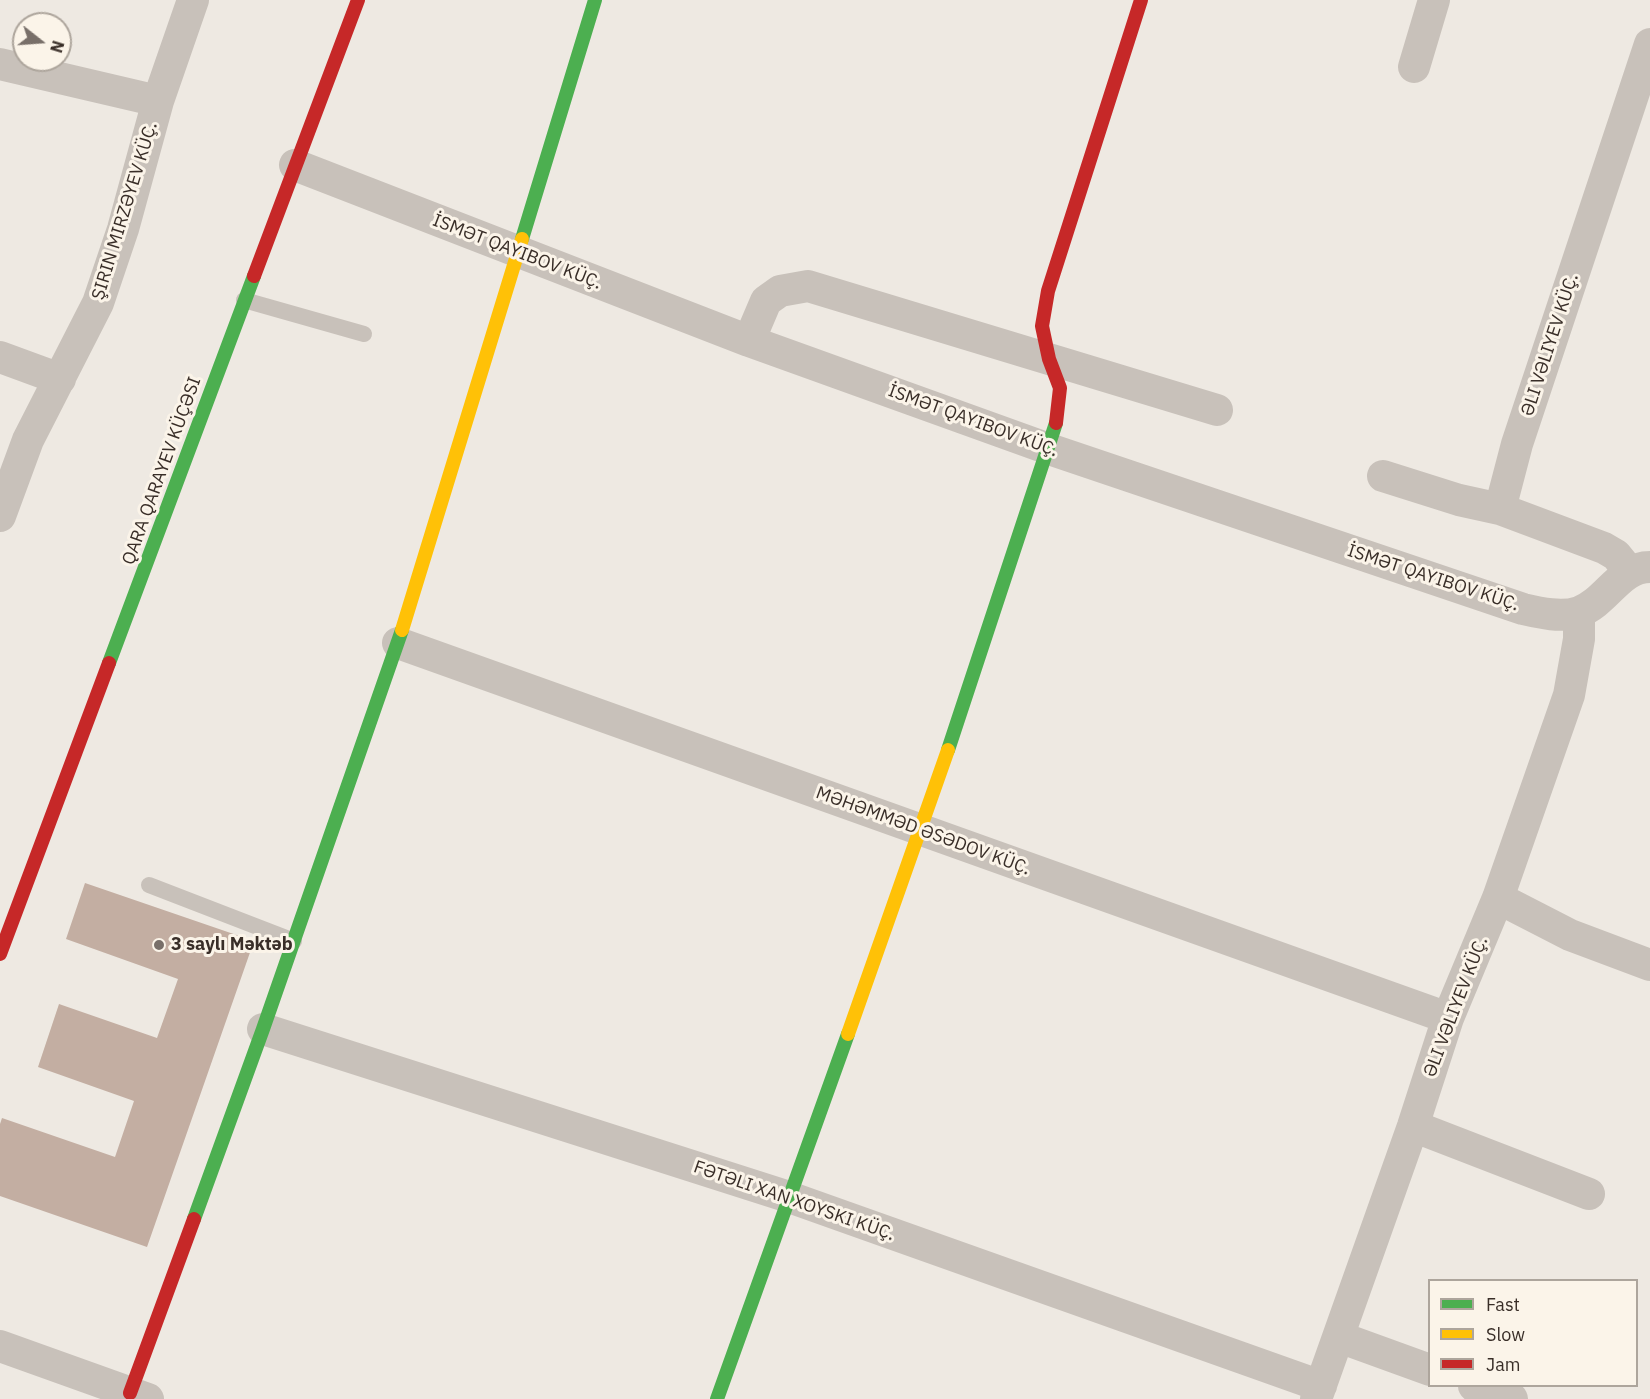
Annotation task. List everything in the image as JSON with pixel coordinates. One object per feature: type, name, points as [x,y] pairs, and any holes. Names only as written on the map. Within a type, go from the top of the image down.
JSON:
[{"type":"street","name":"ŞIRIN MIRZƏYEV KÜÇ.","points":[[0,516],[28,440],[98,303],[123,229],[158,101],[193,0]]},
{"type":"street","name":"QARA QARAYEV KÜÇƏSI","points":[[0,954],[358,0]]},
{"type":"street","points":[[0,1346],[139,1396],[263,1029],[398,643],[595,0]]},
{"type":"street","points":[[717,1399],[921,831],[1049,449],[1057,420],[1060,388],[1049,359],[1042,326],[1048,291],[1141,0]]},
{"type":"street","points":[[1414,67],[1434,0]]},
{"type":"street","name":"ƏLI VƏLIYEV KÜÇ.","points":[[1500,509],[1517,444],[1650,44]]},
{"type":"street","points":[[0,64],[158,101]]},
{"type":"street","points":[[295,165],[749,341],[1049,449],[1523,609],[1562,614],[1580,612],[1640,569],[1604,548],[1500,509],[1459,500],[1383,476]]},
{"type":"street","points":[[749,341],[766,301],[780,291],[808,286],[1217,410]]},
{"type":"street","points":[[0,357],[60,380]]},
{"type":"street","name":"ƏLI VƏLIYEV KÜÇ.","points":[[1318,1392],[1413,1126],[1448,1018],[1498,898],[1569,695],[1579,639],[1580,612]]},
{"type":"street","name":"MƏHƏMMƏD ƏSƏDOV KÜÇ.","points":[[398,643],[1448,1018]]},
{"type":"street","points":[[1498,898],[1570,934],[1650,965]]},
{"type":"street","name":"FƏTƏLI XAN XOYSKI KÜÇ.","points":[[263,1029],[789,1197],[1318,1392]]},
{"type":"street","points":[[1413,1126],[1589,1194]]},
{"type":"street","points":[[1339,1338],[1428,1369]]},
{"type":"street","points":[[1477,1387],[1512,1399]]},
{"type":"lane","points":[[244,300],[364,334]]},
{"type":"lane","points":[[149,885],[294,941]]},
{"type":"building","points":[[85,883],[254,941],[147,1247],[0,1196],[0,1124],[2,1118],[115,1157],[134,1101],[38,1067],[59,1004],[157,1038],[178,979],[66,939]]},
{"type":"traffic: fast","points":[[522,239],[595,0]]},
{"type":"traffic: fast","points":[[109,663],[254,276]]},
{"type":"traffic: fast","points":[[948,750],[1056,423]]},
{"type":"traffic: fast","points":[[194,1219],[402,630]]},
{"type":"traffic: fast","points":[[717,1399],[848,1034]]},
{"type":"traffic: slow","points":[[402,630],[522,239]]},
{"type":"traffic: slow","points":[[848,1034],[948,750]]},
{"type":"traffic: jam","points":[[254,276],[358,0]]},
{"type":"traffic: jam","points":[[1056,423],[1060,388],[1049,359],[1042,326],[1048,291],[1141,0]]},
{"type":"traffic: jam","points":[[0,954],[109,663]]},
{"type":"traffic: jam","points":[[130,1393],[194,1219]]},
{"type":"place","name":"3 saylı Məktəb","points":[[159,945]]}]
